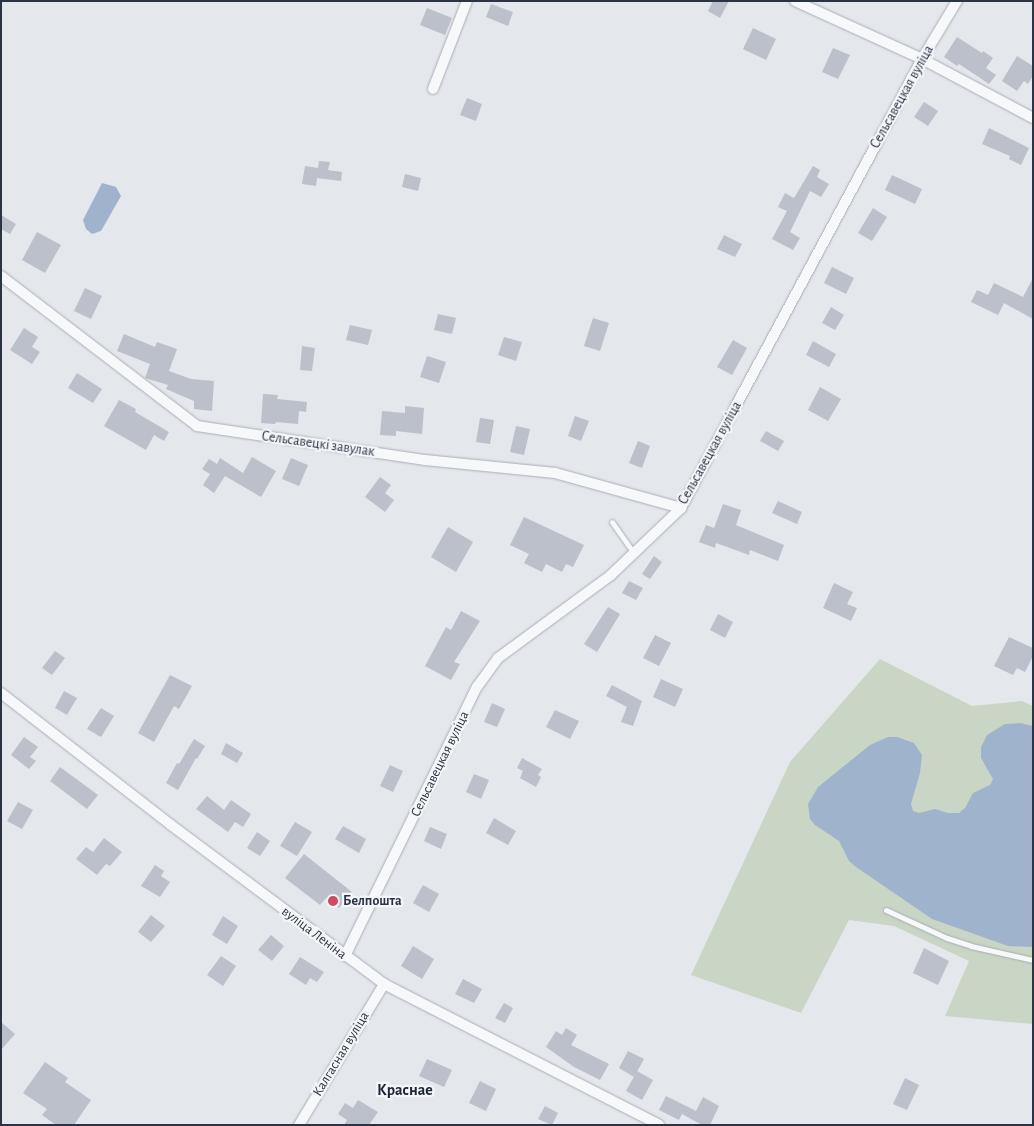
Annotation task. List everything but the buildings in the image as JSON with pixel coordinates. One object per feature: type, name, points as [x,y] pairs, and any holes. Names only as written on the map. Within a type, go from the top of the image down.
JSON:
[{"type":"street","points":[[433,89],[468,1]]},
{"type":"street","points":[[794,1],[922,59],[1033,118]]},
{"type":"street","name":"Сельсавецкая вуліца","points":[[345,956],[477,687],[498,658],[611,575],[681,508],[922,59],[957,1]]},
{"type":"street","name":"Сельсавецкі завулак","points":[[1,276],[197,426],[425,460],[555,474],[681,508]]},
{"type":"street","name":"вуліца Леніна","points":[[1,693],[90,764],[384,984],[658,1125]]},
{"type":"street","name":"Калгасная вуліца","points":[[298,1125],[384,984]]},
{"type":"lane","points":[[612,522],[634,553]]},
{"type":"lane","points":[[886,910],[947,938],[971,946],[1033,960]]},
{"type":"green space","points":[[880,659],[972,706],[1022,701],[1033,706],[1033,1024],[945,1016],[969,961],[894,926],[849,920],[801,1013],[691,975],[790,762]]},
{"type":"water","points":[[102,183],[116,187],[121,196],[101,231],[92,234],[86,229],[83,220]]},
{"type":"water","points":[[1020,723],[1033,726],[1033,947],[1008,946],[932,919],[856,867],[849,861],[839,841],[815,825],[810,819],[808,804],[818,787],[870,745],[888,737],[897,737],[914,743],[922,755],[920,773],[911,804],[913,811],[919,813],[935,809],[948,813],[959,813],[965,808],[973,793],[990,785],[993,779],[981,758],[981,747],[987,735],[1005,724]]},
{"type":"place","name":"Белпошта","points":[[333,901]]},
{"type":"district","name":"Краснае","points":[[405,1090]]}]
